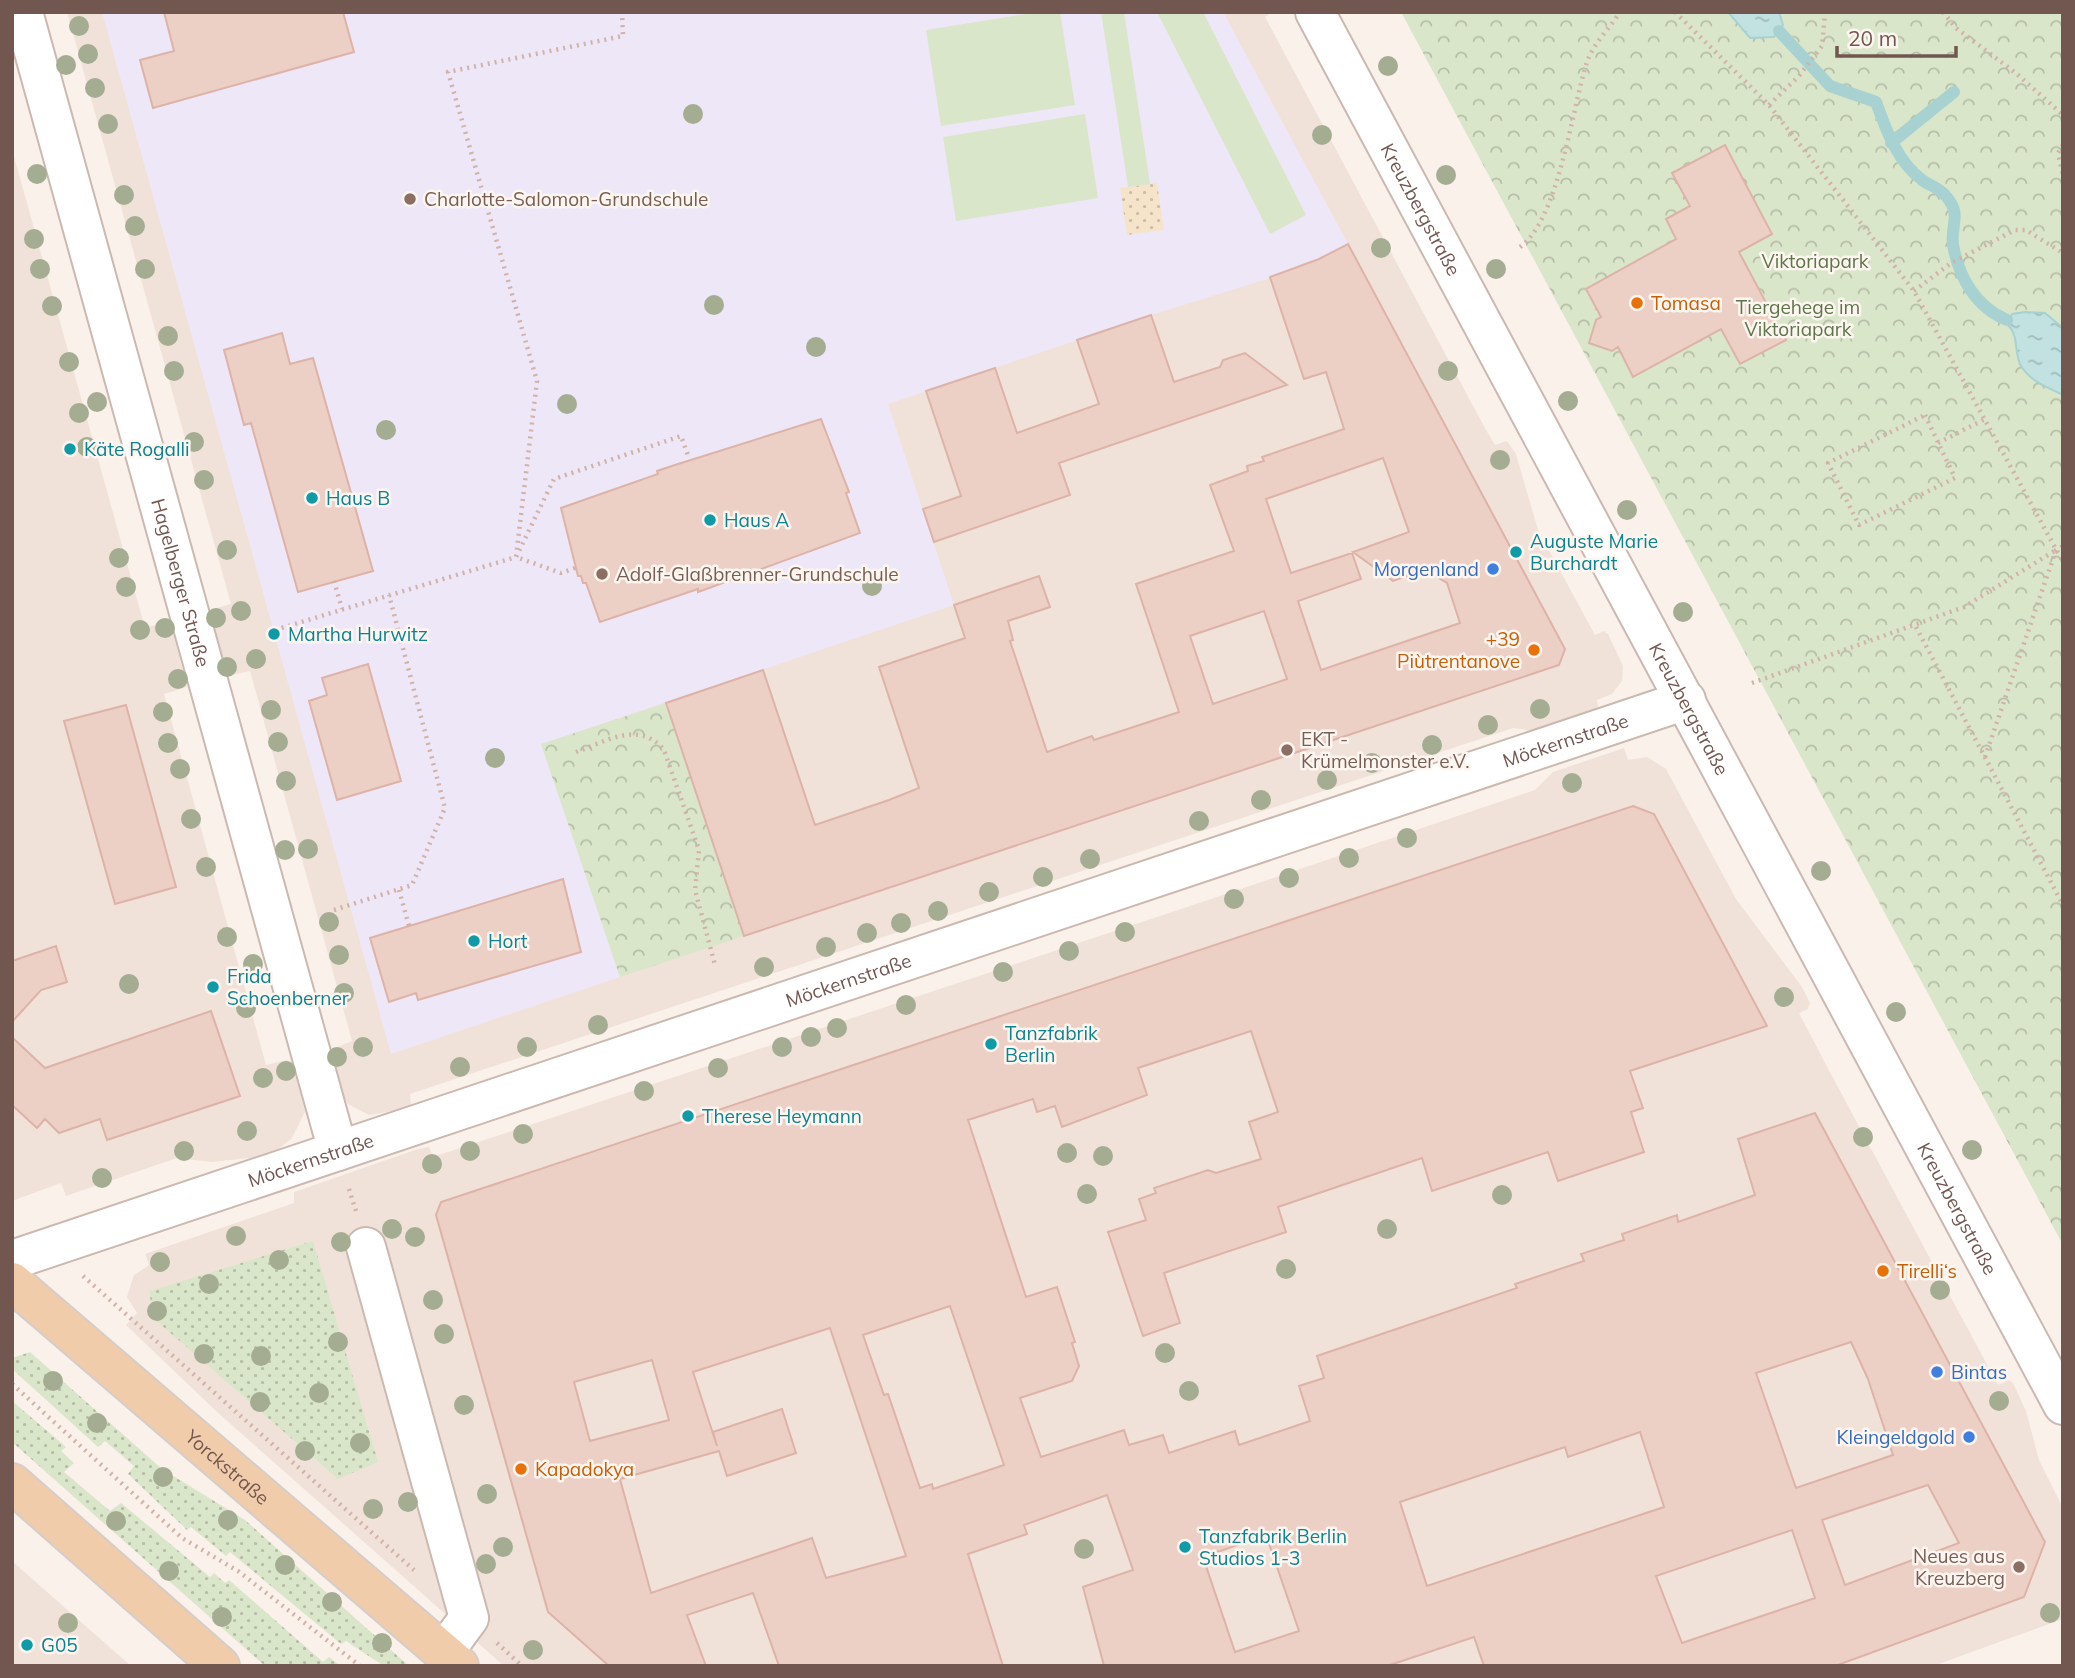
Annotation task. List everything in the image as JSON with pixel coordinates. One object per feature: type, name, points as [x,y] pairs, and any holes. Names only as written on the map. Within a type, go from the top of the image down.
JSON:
[{"type":"main road","name":"Yorckstraße","points":[[12,1282],[452,1659]]},
{"type":"main road","points":[[12,1483],[220,1666]]},
{"type":"street","name":"Hagelberger Straße","points":[[23,12],[338,1151]]},
{"type":"street","name":"Kreuzbergstraße","points":[[1315,12],[2063,1405]]},
{"type":"street","name":"Möckernstraße","points":[[12,1260],[1686,700]]},
{"type":"street","points":[[366,1247],[469,1618]]},
{"type":"street","name":"Yorckstraße","points":[[452,1659],[469,1618]]},
{"type":"path","points":[[1520,247],[1529,240],[1543,219],[1570,133],[1588,58],[1619,12]]},
{"type":"path","points":[[1675,12],[1769,105],[1914,291],[2063,562]]},
{"type":"path","points":[[1769,105],[1799,76],[1822,46],[1825,12]]},
{"type":"path","points":[[1944,12],[1956,28],[2017,74],[2063,115]]},
{"type":"path","points":[[516,557],[537,382],[448,72],[623,37],[622,14]]},
{"type":"path","points":[[2063,145],[2058,153],[2063,176]]},
{"type":"path","points":[[1914,291],[1951,263],[2015,230],[2026,230],[2063,253]]},
{"type":"path","points":[[1925,415],[1938,443],[1955,478],[1859,525],[1828,463],[1925,415]]},
{"type":"path","points":[[1938,443],[1985,419]]},
{"type":"path","points":[[516,557],[554,479],[681,436],[689,458]]},
{"type":"path","points":[[1752,683],[1916,627],[1964,607],[2063,546]]},
{"type":"path","points":[[1985,757],[2056,550]]},
{"type":"path","points":[[275,629],[516,557],[561,573],[575,568]]},
{"type":"path","points":[[334,581],[342,609]]},
{"type":"path","points":[[334,910],[412,886],[445,808],[389,595]]},
{"type":"path","points":[[1916,627],[2063,905]]},
{"type":"path","points":[[576,752],[632,733],[654,737],[664,750],[699,850],[695,890],[715,965]]},
{"type":"path","points":[[399,890],[409,926]]},
{"type":"path","points":[[117,1305],[417,1573]]},
{"type":"path","points":[[12,1384],[182,1538],[238,1571],[360,1666]]},
{"type":"path","points":[[469,1618],[522,1666]]},
{"type":"shaded area","points":[[67,12],[1272,12],[1265,17],[1486,430],[1495,445],[1507,441],[1516,454],[1538,530],[1595,635],[1604,631],[1608,634],[1623,666],[1622,681],[1612,694],[1597,700],[1598,707],[1590,714],[1543,732],[1513,728],[410,1094],[411,1105],[404,1109],[369,1115],[348,1104],[337,1087],[328,1051],[352,1041],[250,671],[226,676],[206,611],[231,604]]},
{"type":"shaded area","points":[[102,12],[1223,12],[1348,244],[1306,267],[1151,315],[888,404],[954,605],[542,744],[620,977],[391,1054]]},
{"type":"shaded area","points":[[12,149],[145,628],[170,621],[187,687],[164,694],[266,1065],[287,1060],[293,1063],[305,1112],[292,1138],[276,1151],[258,1157],[212,1162],[177,1158],[66,1196],[61,1183],[12,1201]]},
{"type":"shaded area","points":[[1624,748],[1628,760],[1647,757],[1666,769],[1736,899],[1802,987],[1810,1003],[1808,1009],[1799,1013],[1832,1076],[1998,1385],[2009,1380],[2013,1383],[2026,1411],[2039,1460],[2063,1508],[2063,1619],[1933,1666],[504,1666],[216,1411],[126,1325],[137,1313],[127,1297],[134,1275],[149,1265],[145,1254],[294,1203],[294,1192],[418,1149],[429,1147],[433,1157],[1190,906],[1535,790],[1553,772]]},
{"type":"shaded area","points":[[12,1561],[131,1666],[12,1666]]},
{"type":"green space","points":[[1038,12],[1060,12],[1075,105],[941,126],[926,30]]},
{"type":"green space","points":[[1101,12],[1124,12],[1150,184],[1128,187]]},
{"type":"green space","points":[[1157,12],[1203,12],[1306,215],[1270,234]]},
{"type":"green space","name":"Viktoriapark","points":[[1401,12],[2063,12],[2063,1245]]},
{"type":"green space","points":[[1085,114],[1098,198],[956,221],[943,137]]},
{"type":"green space","points":[[666,703],[744,936],[620,977],[541,744]]},
{"type":"green space","points":[[313,1241],[378,1462],[338,1479],[151,1316],[150,1291]]},
{"type":"green space","points":[[30,1352],[162,1469],[245,1520],[409,1666],[384,1666],[346,1641],[341,1644],[230,1552],[226,1556],[191,1527],[187,1530],[128,1474],[134,1466],[105,1441],[98,1447],[12,1369],[12,1358]]},
{"type":"green space","points":[[12,1401],[66,1447],[61,1451],[74,1463],[64,1472],[110,1511],[121,1503],[210,1577],[214,1573],[225,1583],[229,1580],[323,1662],[329,1657],[340,1666],[265,1666],[12,1442]]},
{"type":"sand","points":[[1157,183],[1164,230],[1127,235],[1120,188]]},
{"type":"water","points":[[1728,12],[1779,12],[1783,25],[1774,37],[1750,38]]},
{"type":"water","points":[[2045,313],[2063,328],[2063,395],[2034,380],[2021,366],[2014,334],[2007,324],[2012,314]]},
{"type":"building","points":[[164,12],[343,12],[354,52],[153,108],[140,60],[174,51]]},
{"type":"building","points":[[1725,145],[1772,234],[1739,252],[1786,340],[1740,364],[1721,329],[1633,377],[1618,347],[1612,351],[1589,343],[1596,320],[1601,317],[1586,289],[1676,239],[1666,219],[1690,206],[1672,173]]},
{"type":"building","points":[[1348,244],[1565,649],[1559,665],[744,936],[666,703],[763,670],[815,825],[889,800],[919,788],[879,667],[965,638],[954,605],[1039,576],[1050,607],[1008,621],[1013,640],[1010,641],[1047,752],[1092,736],[1094,740],[1179,712],[1136,584],[1234,551],[1210,485],[1248,471],[1247,466],[1264,461],[1262,457],[1344,429],[1326,372],[1304,379],[1270,277],[1319,259]],"holes":[[[1383,458],[1409,532],[1353,552],[1393,581],[1425,570],[1447,583],[1460,623],[1321,670],[1298,601],[1361,579],[1352,553],[1291,573],[1266,499]],[[1264,611],[1287,679],[1213,704],[1190,636]]]},
{"type":"building","points":[[1151,315],[1174,382],[1220,367],[1223,360],[1245,353],[1287,385],[1059,463],[1070,495],[934,542],[923,509],[961,496],[926,391],[995,368],[1017,433],[1099,404],[1077,340]]},
{"type":"building","name":"Haus B","points":[[282,333],[290,364],[313,358],[373,571],[298,592],[251,423],[244,425],[224,350]]},
{"type":"building","name":"Haus A","points":[[821,419],[849,492],[846,493],[860,533],[698,592],[698,589],[600,622],[586,583],[578,576],[561,508],[658,474],[657,471]]},
{"type":"building","points":[[368,664],[401,781],[337,800],[309,701],[327,695],[322,678]]},
{"type":"building","points":[[126,705],[176,887],[115,904],[64,721]]},
{"type":"building","points":[[1633,806],[1654,814],[1767,1026],[1630,1071],[1643,1108],[1631,1112],[1644,1152],[1558,1181],[1548,1152],[1432,1191],[1422,1158],[1278,1207],[1286,1232],[1164,1273],[1180,1323],[1143,1336],[1108,1232],[1146,1220],[1139,1199],[1156,1193],[1154,1188],[1208,1170],[1216,1173],[1261,1159],[1249,1122],[1278,1112],[1251,1031],[1138,1068],[1147,1095],[1062,1127],[1055,1106],[1037,1112],[1033,1099],[968,1120],[1026,1297],[1057,1287],[1075,1342],[1072,1343],[1079,1366],[1072,1381],[1020,1398],[1041,1457],[1124,1430],[1129,1445],[1163,1435],[1169,1453],[1235,1431],[1239,1445],[1310,1421],[1299,1386],[1324,1378],[1317,1356],[1517,1288],[1515,1284],[1584,1261],[1581,1254],[1624,1240],[1622,1234],[1677,1215],[1678,1222],[1755,1195],[1738,1139],[1815,1113],[2045,1542],[2024,1597],[1835,1666],[1484,1666],[1474,1637],[1387,1666],[1104,1666],[1083,1587],[1133,1570],[1107,1495],[1024,1525],[1027,1534],[968,1554],[1003,1666],[779,1666],[753,1593],[687,1615],[706,1666],[609,1666],[548,1612],[436,1215],[441,1202]],"holes":[[[950,1306],[1004,1465],[933,1489],[932,1484],[920,1488],[888,1394],[884,1395],[863,1335]],[[830,1328],[906,1556],[826,1578],[812,1538],[651,1593],[620,1479],[719,1451],[727,1476],[796,1453],[782,1409],[713,1432],[717,1446],[693,1372]],[[1851,1342],[1868,1379],[1893,1455],[1796,1488],[1756,1373]],[[652,1360],[669,1420],[590,1441],[574,1382]],[[1640,1432],[1664,1507],[1427,1586],[1400,1502],[1565,1447],[1568,1457]],[[1928,1485],[1959,1543],[1845,1585],[1822,1520]],[[1792,1530],[1815,1598],[1682,1643],[1656,1576]],[[1266,1535],[1299,1631],[1235,1652],[1203,1557]]]},
{"type":"building","name":"Hort","points":[[563,879],[581,952],[418,1000],[416,993],[389,1002],[370,938]]},
{"type":"building","points":[[56,946],[67,982],[41,990],[12,1022],[12,961]]},
{"type":"building","points":[[211,1011],[240,1096],[107,1140],[100,1119],[59,1133],[45,1119],[37,1128],[12,1105],[12,1037],[45,1068]]},
{"type":"waterway","points":[[1779,31],[1830,86],[1876,102],[1888,134],[1906,164],[1922,180],[1943,193],[1950,202],[1955,214],[1953,245],[1960,269],[1971,290],[1986,307],[2007,320]]},
{"type":"waterway","points":[[1891,143],[1954,92]]},
{"type":"place","name":"Charlotte-Salomon-Grundschule","points":[[410,199]]},
{"type":"place","name":"Tomasa","points":[[1637,303]]},
{"type":"place","name":"Käte Rogalli","points":[[70,449]]},
{"type":"place","name":"Haus B","points":[[312,498]]},
{"type":"place","name":"Haus A","points":[[710,520]]},
{"type":"place","name":"Auguste Marie Burchardt","points":[[1516,552]]},
{"type":"place","name":"Morgenland","points":[[1493,569]]},
{"type":"place","name":"Adolf-Glaßbrenner-Grundschule","points":[[602,574]]},
{"type":"place","name":"Martha Hurwitz","points":[[274,634]]},
{"type":"place","name":"+39 Piùtrentanove","points":[[1534,650]]},
{"type":"place","name":"EKT - Krümelmonster e.V.","points":[[1287,750]]},
{"type":"place","name":"Hort","points":[[474,941]]},
{"type":"place","name":"Frida Schoenberner","points":[[213,987]]},
{"type":"place","name":"Tanzfabrik Berlin","points":[[991,1044]]},
{"type":"place","name":"Therese Heymann","points":[[688,1116]]},
{"type":"place","name":"Tirelli‘s","points":[[1883,1271]]},
{"type":"place","name":"Bintas","points":[[1937,1372]]},
{"type":"place","name":"Kleingeldgold","points":[[1969,1437]]},
{"type":"place","name":"Kapadokya","points":[[521,1469]]},
{"type":"place","name":"Tanzfabrik Berlin Studios 1-3","points":[[1185,1547]]},
{"type":"place","name":"Neues aus Kreuzberg","points":[[2019,1567]]},
{"type":"place","name":"G05","points":[[27,1645]]},
{"type":"park label","name":"Tiergehege im Viktoriapark","points":[[1798,318]]}]
